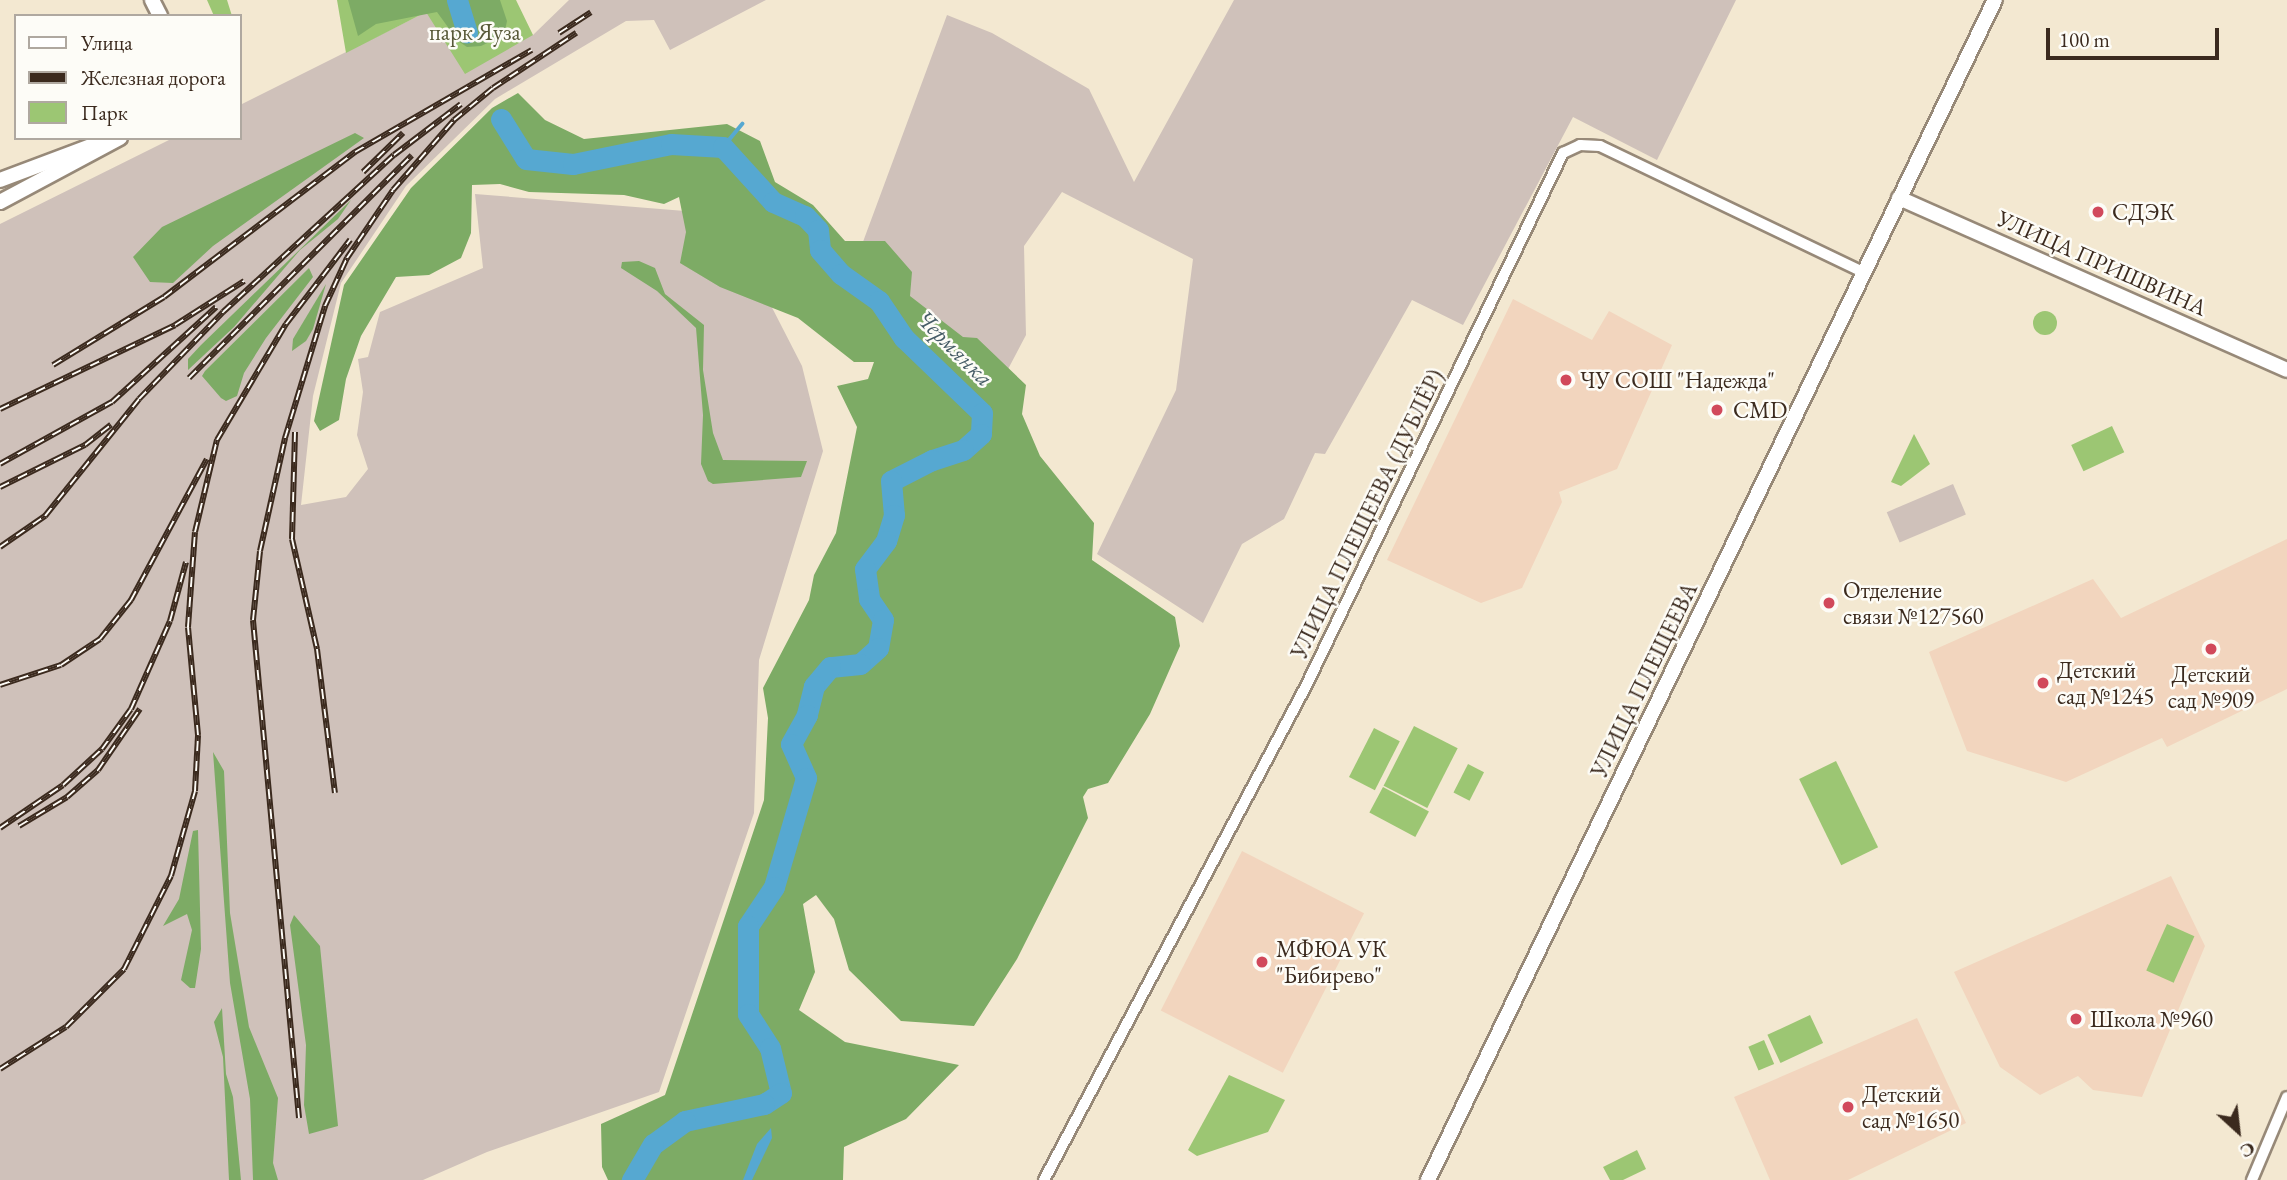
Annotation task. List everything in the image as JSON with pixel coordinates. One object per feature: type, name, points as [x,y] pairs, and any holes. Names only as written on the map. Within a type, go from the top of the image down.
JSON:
[{"type":"main road","name":"УЛИЦА ПЛЕЩЕЕВА","points":[[1428,1180],[1995,0]]},
{"type":"main road","points":[[0,180],[107,140]]},
{"type":"main road","points":[[0,202],[116,140]]},
{"type":"main road","name":"УЛИЦА ПРИШВИНА","points":[[1899,198],[2287,370]]},
{"type":"street","name":"УЛИЦА ПЛЕЩЕЕВА (ДУБЛЁР)","points":[[1044,1180],[1306,686],[1563,153],[1580,145],[1600,146],[1863,272]]},
{"type":"street","points":[[2252,1180],[2287,1097]]},
{"type":"shaded area","points":[[569,0],[766,0],[670,50],[654,20],[626,21],[495,99],[406,186],[341,283],[313,396],[301,505],[346,497],[368,469],[357,435],[363,392],[358,359],[368,357],[380,312],[483,268],[475,194],[685,211],[763,290],[802,366],[823,451],[759,660],[754,813],[659,1092],[487,1152],[423,1180],[0,1180],[0,224],[169,140],[242,140],[242,104],[426,12],[533,35]]},
{"type":"shaded area","points":[[1234,0],[1736,0],[1657,160],[1573,117],[1463,325],[1412,300],[1325,454],[1315,453],[1284,519],[1242,544],[1203,623],[1097,554],[1176,390],[1193,259],[1062,192],[1024,246],[1026,335],[1006,373],[857,258],[947,15],[992,33],[1089,89],[1134,182]]},
{"type":"shaded area","name":"ЧУ СОШ \"Надежда\"","points":[[1513,299],[1592,340],[1609,311],[1672,345],[1617,469],[1559,492],[1562,502],[1522,588],[1481,603],[1387,560]]},
{"type":"shaded area","points":[[1953,484],[1966,514],[1900,543],[1887,512]]},
{"type":"shaded area","points":[[2287,539],[2287,689],[2167,747],[2162,738],[2066,782],[1967,751],[1929,652],[2093,579],[2121,618]]},
{"type":"shaded area","name":"МФЮА УК \"Бибирево\"","points":[[1242,851],[1364,913],[1283,1073],[1161,1010]]},
{"type":"shaded area","name":"Школа №960","points":[[2171,876],[2205,946],[2142,1097],[2093,1090],[2078,1076],[2040,1095],[2000,1067],[1954,972]]},
{"type":"shaded area","name":"Детский сад №1650","points":[[1917,1018],[1966,1123],[1848,1180],[1770,1180],[1734,1097]]},
{"type":"green space","points":[[207,0],[227,0],[231,14],[213,14]]},
{"type":"green space","name":"парк Яуза","points":[[337,0],[516,0],[533,35],[465,74],[426,12],[346,53]]},
{"type":"green space","points":[[348,0],[500,0],[507,21],[504,35],[481,46],[467,47],[458,41],[437,12],[376,24],[358,36]]},
{"type":"green space","points":[[518,93],[545,120],[584,139],[727,124],[760,141],[775,182],[813,205],[845,241],[885,241],[912,272],[910,296],[963,337],[977,338],[1026,385],[1022,414],[1040,456],[1094,523],[1092,560],[1175,617],[1180,646],[1150,714],[1108,783],[1088,789],[1083,797],[1088,818],[1017,959],[974,1026],[901,1021],[849,970],[834,919],[816,895],[803,904],[815,972],[799,1010],[845,1042],[959,1065],[906,1119],[844,1147],[843,1180],[608,1180],[602,1167],[601,1124],[665,1095],[764,800],[768,718],[763,688],[809,600],[814,575],[836,533],[857,427],[837,386],[868,379],[874,362],[854,362],[798,318],[720,287],[680,263],[686,232],[679,197],[664,204],[624,195],[529,192],[500,184],[472,185],[471,233],[461,258],[429,275],[396,277],[361,336],[346,379],[339,420],[320,431],[314,421],[344,285],[411,188],[492,108]]},
{"type":"green space","points":[[355,133],[364,138],[213,246],[173,283],[150,282],[133,257],[162,227]]},
{"type":"green space","points":[[351,200],[338,219],[300,250],[234,327],[188,370],[188,359],[201,345]]},
{"type":"green space","points":[[639,261],[655,268],[665,294],[704,325],[703,370],[713,433],[723,460],[807,461],[801,477],[713,484],[708,481],[701,464],[703,415],[696,328],[657,291],[621,268],[622,262]]},
{"type":"green space","points":[[309,268],[313,277],[266,338],[244,373],[237,396],[226,401],[221,398],[202,376],[205,371]]},
{"type":"green space","points":[[326,284],[313,329],[306,341],[292,351],[293,339]]},
{"type":"green space","points":[[2045,311],[2056,318],[2057,323],[2050,334],[2045,335],[2034,328],[2033,323],[2040,312]]},
{"type":"green space","points":[[2112,426],[2124,452],[2083,471],[2071,445]]},
{"type":"green space","points":[[1914,434],[1930,464],[1901,486],[1891,482]]},
{"type":"green space","points":[[1414,726],[1458,748],[1427,808],[1384,786]]},
{"type":"green space","points":[[1374,728],[1400,741],[1375,790],[1349,777]]},
{"type":"green space","points":[[213,752],[224,771],[230,913],[249,1027],[278,1098],[273,1163],[278,1180],[253,1180],[250,1099],[230,983]]},
{"type":"green space","points":[[1836,761],[1878,847],[1841,865],[1799,779]]},
{"type":"green space","points":[[1468,764],[1484,772],[1470,801],[1453,793]]},
{"type":"green space","points":[[1383,787],[1429,811],[1415,837],[1369,813]]},
{"type":"green space","points":[[198,830],[201,949],[195,988],[190,988],[181,980],[192,930],[187,914],[163,926],[179,899],[193,831]]},
{"type":"green space","points":[[294,915],[320,946],[338,1126],[309,1134],[304,1105],[306,1045],[290,925]]},
{"type":"green space","points":[[2167,924],[2194,936],[2174,983],[2146,971]]},
{"type":"green space","points":[[222,1008],[226,1074],[233,1097],[241,1180],[229,1180],[223,1057],[214,1022]]},
{"type":"green space","points":[[1810,1015],[1823,1043],[1781,1063],[1767,1035]]},
{"type":"green space","points":[[1764,1040],[1774,1064],[1759,1071],[1748,1047]]},
{"type":"green space","points":[[1229,1075],[1285,1100],[1268,1132],[1197,1156],[1188,1150]]},
{"type":"green space","points":[[1637,1150],[1646,1169],[1623,1180],[1610,1180],[1603,1167]]},
{"type":"water","points":[[771,1128],[772,1138],[752,1180],[743,1180],[757,1144]]},
{"type":"waterway","name":"Чермянка","points":[[457,0],[467,33]]},
{"type":"waterway","name":"Чермянка","points":[[501,119],[526,159],[573,164],[671,144],[723,147],[773,202],[805,216],[818,230],[820,250],[841,274],[879,301],[904,338],[982,413],[981,434],[963,450],[932,460],[891,481],[894,515],[886,541],[865,569],[869,599],[883,620],[878,648],[860,664],[830,667],[814,686],[807,715],[791,744],[806,778],[774,887],[748,926],[748,1014],[770,1048],[781,1093],[764,1104],[685,1121],[653,1144],[632,1180]]},
{"type":"waterway","points":[[723,147],[742,124]]},
{"type":"railway","points":[[559,33],[591,12]]},
{"type":"railway","points":[[299,1118],[253,620],[260,551],[285,438],[325,306],[347,258],[393,190],[454,120],[493,88],[576,33]]},
{"type":"railway","points":[[53,365],[164,297],[355,152],[532,50]]},
{"type":"railway","points":[[0,547],[45,516],[139,399],[223,312],[394,155],[461,104]]},
{"type":"railway","points":[[363,172],[403,133]]},
{"type":"railway","points":[[189,378],[412,155]]},
{"type":"railway","points":[[0,1069],[66,1027],[124,969],[171,876],[195,791],[198,735],[188,627],[195,532],[217,440],[286,324],[350,240]]},
{"type":"railway","points":[[0,409],[175,325],[244,281]]},
{"type":"railway","points":[[0,464],[112,402],[216,307]]},
{"type":"railway","points":[[0,487],[85,445],[111,425]]},
{"type":"railway","points":[[295,432],[292,539],[317,649],[335,793]]},
{"type":"railway","points":[[0,685],[61,665],[100,639],[131,600],[207,459]]},
{"type":"railway","points":[[0,828],[63,785],[102,749],[131,709],[170,621],[186,562]]},
{"type":"railway","points":[[19,826],[67,797],[98,770],[140,709]]},
{"type":"place","name":"СДЭК","points":[[2098,212]]},
{"type":"place","name":"ЧУ СОШ \"Надежда\"","points":[[1566,380]]},
{"type":"place","name":"CMD","points":[[1717,410]]},
{"type":"place","name":"Отделение связи №127560","points":[[1829,603]]},
{"type":"place","name":"Детский сад №909","points":[[2211,649]]},
{"type":"place","name":"Детский сад №1245","points":[[2043,683]]},
{"type":"place","name":"МФЮА УК \"Бибирево\"","points":[[1262,962]]},
{"type":"place","name":"Школа №960","points":[[2076,1019]]},
{"type":"place","name":"Детский сад №1650","points":[[1848,1107]]}]
